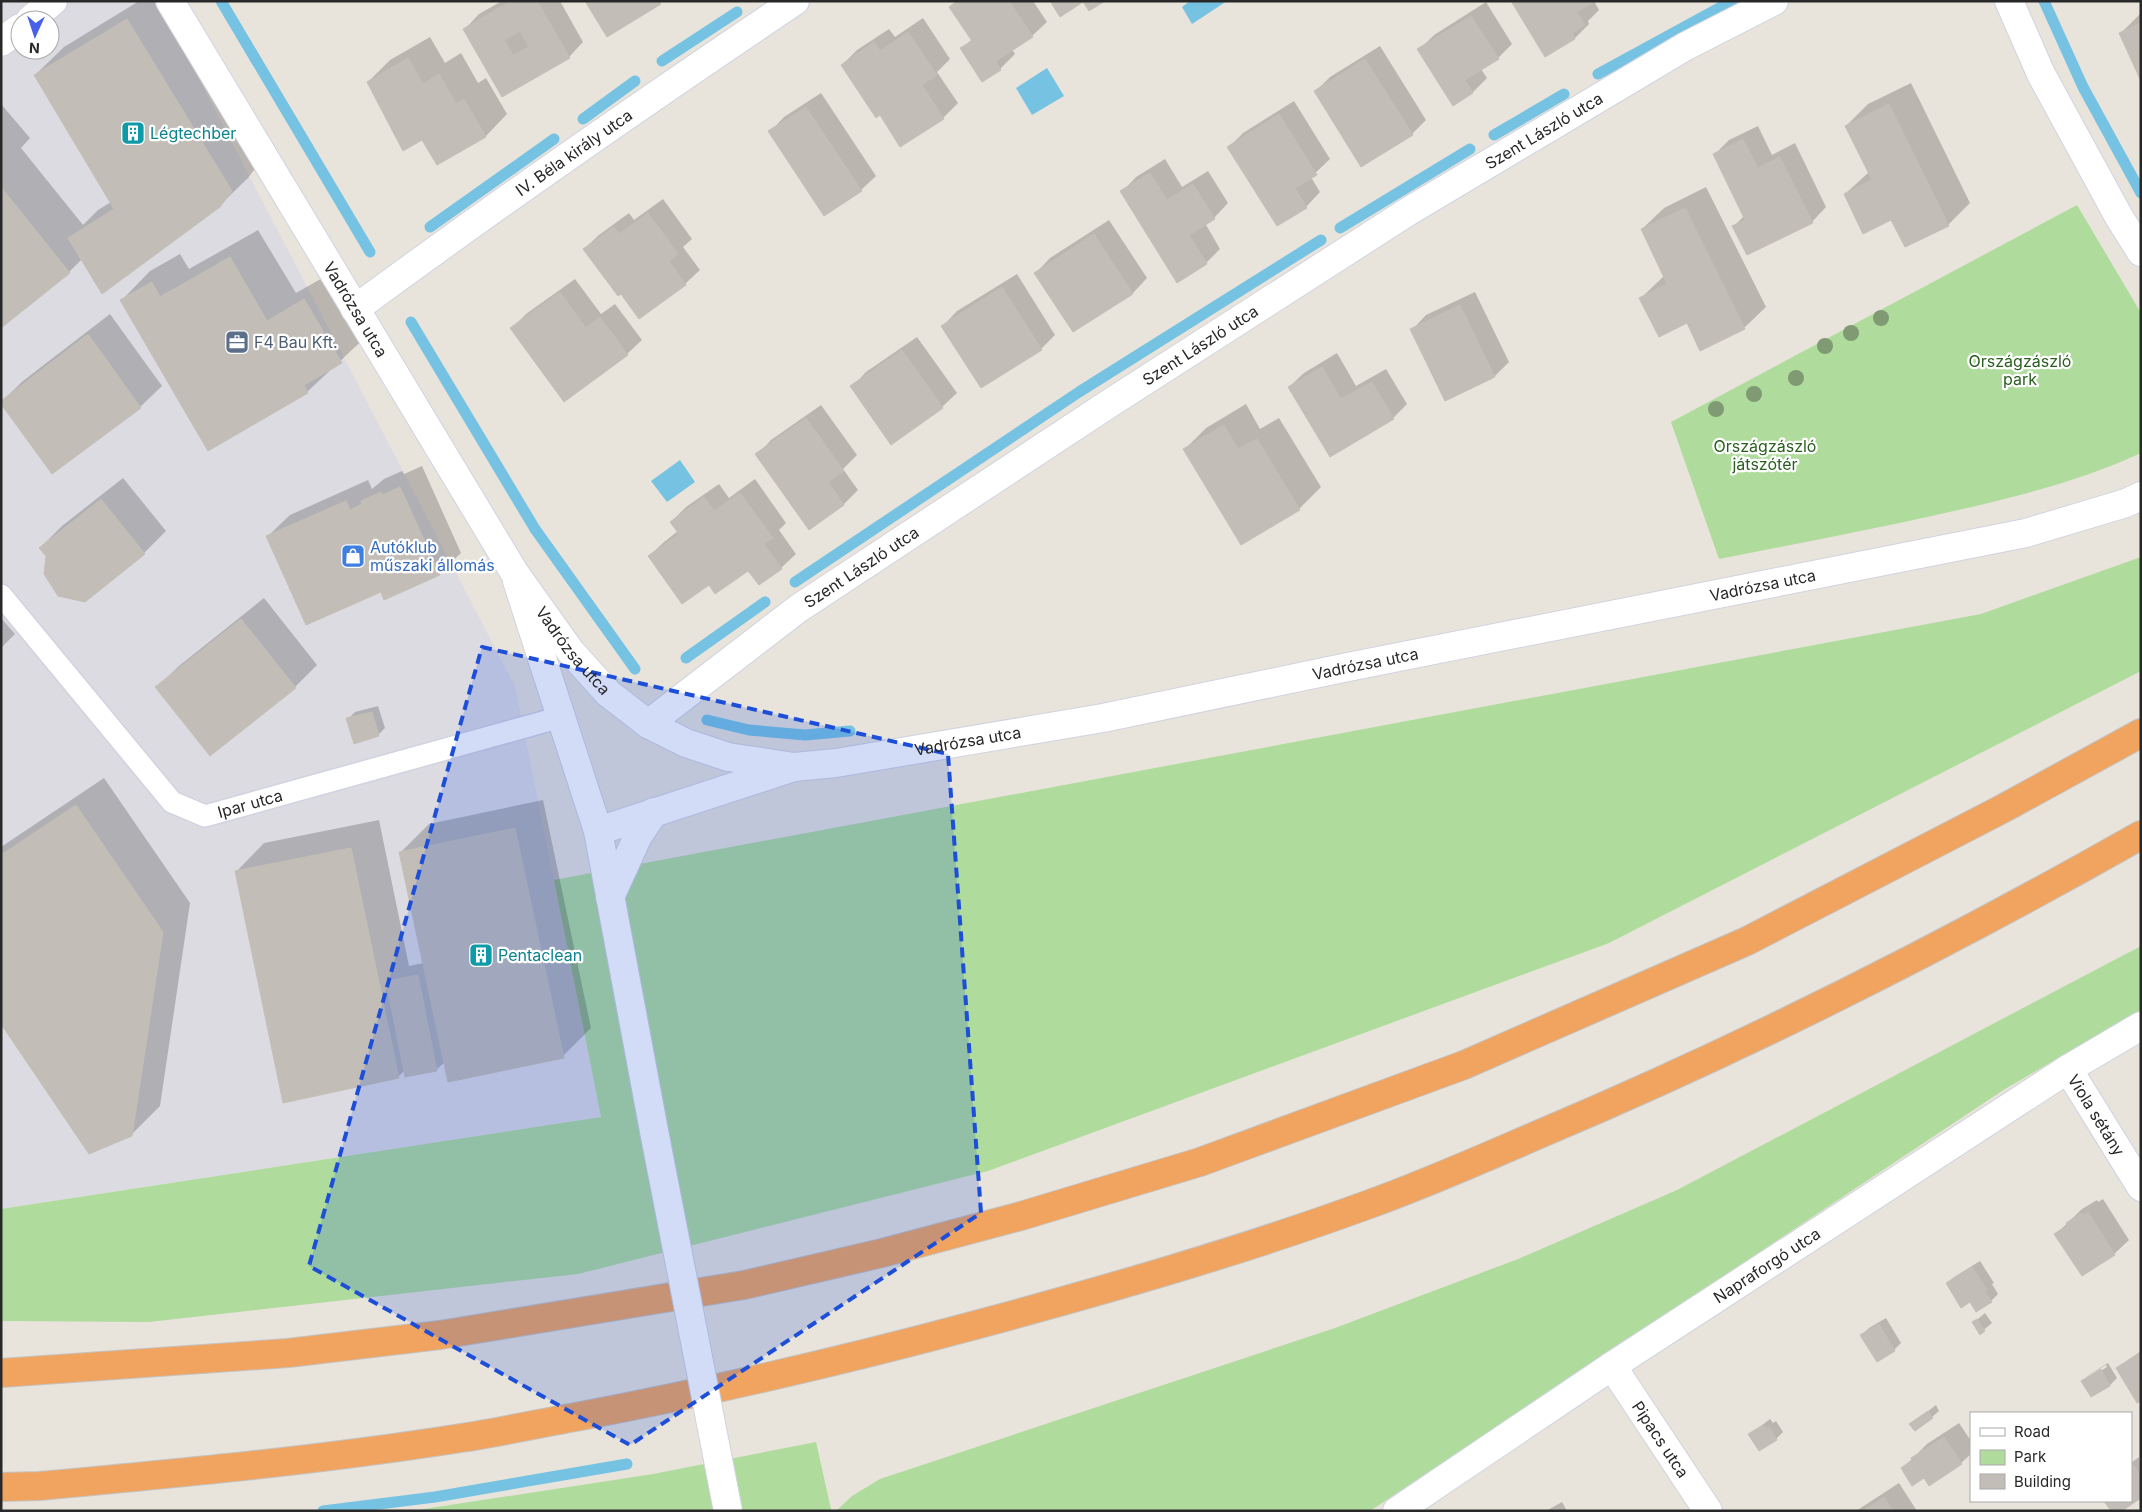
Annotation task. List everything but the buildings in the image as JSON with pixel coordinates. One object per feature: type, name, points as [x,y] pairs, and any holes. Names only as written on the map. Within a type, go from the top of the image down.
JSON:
[{"type":"highway","points":[[1,1372],[288,1353],[440,1335],[744,1285],[882,1253],[1021,1216],[1200,1162],[1464,1065],[1747,941],[2004,808],[2141,733]]},
{"type":"highway","points":[[1,1487],[40,1486],[304,1461],[466,1438],[592,1414],[741,1384],[896,1346],[1062,1302],[1234,1250],[1371,1204],[1626,1098],[1771,1031],[1903,964],[2141,835]]},
{"type":"street","points":[[43,10],[54,1]]},
{"type":"street","name":"Vadrózsa utca","points":[[170,1],[514,572],[571,652],[608,692],[648,724],[686,743],[728,757],[794,767],[836,763],[1103,718],[1348,667],[2026,533],[2126,503],[2141,496]]},
{"type":"street","name":"IV. Béla király utca","points":[[355,309],[434,251],[705,61],[795,1]]},
{"type":"street","name":"Szent László utca","points":[[648,724],[799,608],[1107,405],[1409,211],[1686,46],[1774,1]]},
{"type":"street","points":[[2010,1],[2041,74],[2119,217],[2141,252]]},
{"type":"street","points":[[514,572],[598,831],[728,1511]]},
{"type":"street","points":[[598,831],[794,767]]},
{"type":"street","points":[[610,897],[638,836],[654,812]]},
{"type":"street","name":"Napraforgó utca","points":[[1398,1511],[1612,1366],[2068,1069],[2141,1026]]},
{"type":"street","name":"Viola sétány","points":[[2068,1069],[2141,1187]]},
{"type":"street","name":"Pipacs utca","points":[[1612,1366],[1708,1511]]},
{"type":"lane","name":"Ipar utca","points":[[1,594],[172,802],[206,816],[561,717]]},
{"type":"highlighted area","points":[[482,647],[948,754],[981,1213],[630,1445],[309,1266]]},
{"type":"shaded area","points":[[1,1],[157,1],[165,14],[515,686],[601,1117],[1,1209]]},
{"type":"green space","name":"Országzászló park","points":[[2077,205],[2141,313],[2141,453],[2069,481],[1995,501],[1889,525],[1719,559],[1671,422]]},
{"type":"green space","points":[[2141,557],[2141,671],[1609,943],[988,1171],[578,1274],[149,1322],[1,1321],[1,1209],[601,1117],[554,880],[1981,614]]},
{"type":"green space","points":[[2141,946],[2141,1010],[2005,1089],[1370,1511],[836,1511],[852,1496],[880,1479],[1335,1328],[1518,1259],[1677,1190]]},
{"type":"green space","points":[[816,1442],[831,1509],[834,1511],[411,1511],[653,1474]]},
{"type":"water","points":[[1190,1],[1227,1],[1192,24],[1182,7]]},
{"type":"water","points":[[1047,68],[1064,96],[1032,115],[1016,88]]},
{"type":"water","points":[[680,460],[695,482],[667,502],[651,481]]},
{"type":"waterway","points":[[221,1],[370,252]]},
{"type":"waterway","points":[[1598,74],[1732,1]]},
{"type":"waterway","points":[[2044,1],[2083,87],[2141,193]]},
{"type":"waterway","points":[[662,61],[737,12]]},
{"type":"waterway","points":[[583,119],[635,81]]},
{"type":"waterway","points":[[1494,135],[1564,94]]},
{"type":"waterway","points":[[430,227],[554,139]]},
{"type":"waterway","points":[[1340,228],[1470,149]]},
{"type":"waterway","points":[[795,582],[1079,392],[1321,240]]},
{"type":"waterway","points":[[411,322],[535,529],[635,669]]},
{"type":"waterway","points":[[686,658],[765,602]]},
{"type":"waterway","points":[[707,720],[749,730],[805,735],[850,731]]},
{"type":"waterway","points":[[323,1511],[435,1497],[627,1464]]},
{"type":"place","name":"Légtechber","points":[[133,133]]},
{"type":"place","name":"F4 Bau Kft.","points":[[237,342]]},
{"type":"place","name":"Autóklub műszaki állomás","points":[[353,556]]},
{"type":"place","name":"Pentaclean","points":[[481,955]]},
{"type":"park label","name":"Országzászló játszótér","points":[[1765,455]]}]
